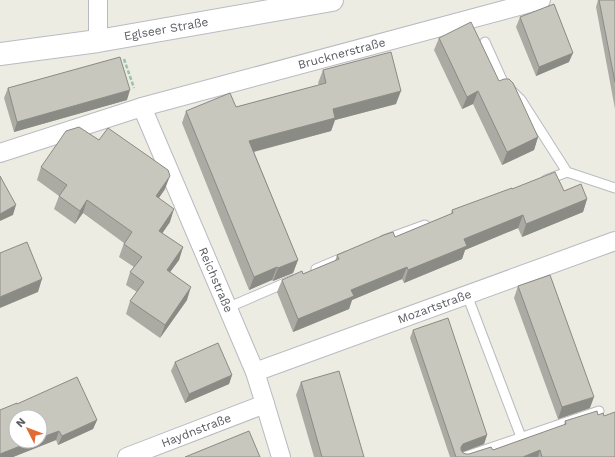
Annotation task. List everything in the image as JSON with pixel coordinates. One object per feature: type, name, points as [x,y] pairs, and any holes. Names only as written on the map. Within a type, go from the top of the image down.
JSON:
[{"type":"street","points":[[98,0],[98,41]]},
{"type":"street","name":"Eglseer Straße","points":[[0,54],[98,41],[332,0]]},
{"type":"street","name":"Brucknerstraße","points":[[0,153],[139,99],[541,0]]},
{"type":"street","name":"Reichstraße","points":[[139,99],[255,372],[280,457]]},
{"type":"street","name":"Mozartstraße","points":[[255,372],[615,241]]},
{"type":"street","name":"Haydnstraße","points":[[127,457],[265,404]]},
{"type":"lane","points":[[485,42],[503,82],[521,100],[567,172],[615,188]]},
{"type":"lane","points":[[537,184],[567,172]]},
{"type":"lane","points":[[373,244],[432,222]]},
{"type":"lane","points":[[227,308],[358,250]]},
{"type":"lane","points":[[467,295],[521,437]]},
{"type":"lane","points":[[464,457],[599,410]]},
{"type":"path","points":[[123,54],[139,99]]},
{"type":"building","points":[[599,0],[615,0],[615,82]]},
{"type":"building","points":[[554,4],[573,53],[539,67],[520,17]]},
{"type":"building","points":[[471,22],[499,81],[509,79],[513,83],[538,137],[507,152],[478,91],[467,97],[439,38]]},
{"type":"building","points":[[391,52],[401,91],[333,109],[335,118],[249,141],[298,260],[254,277],[186,111],[230,93],[236,107],[326,83],[323,70]]},
{"type":"building","points":[[120,57],[130,90],[17,122],[8,88]]},
{"type":"building","points":[[79,127],[99,140],[108,128],[168,170],[170,176],[156,196],[174,209],[159,231],[183,247],[167,270],[191,287],[165,325],[130,301],[144,282],[130,272],[142,257],[124,244],[132,232],[87,200],[80,211],[59,196],[67,185],[41,167],[66,131]]},
{"type":"building","points":[[555,172],[564,191],[581,184],[587,199],[526,224],[523,215],[464,239],[467,246],[408,270],[407,267],[351,290],[354,296],[298,319],[282,280],[302,271],[303,274],[339,259],[337,255],[384,235],[393,232],[395,237],[453,213],[452,210]]},
{"type":"building","points":[[0,176],[16,205],[0,214]]},
{"type":"building","points":[[27,242],[42,279],[0,297],[0,253]]},
{"type":"building","points":[[550,275],[594,397],[562,407],[518,286]]},
{"type":"building","points":[[448,318],[487,435],[463,444],[461,450],[463,453],[469,454],[491,447],[493,450],[566,424],[565,421],[597,411],[598,415],[603,413],[604,416],[615,412],[615,457],[542,457],[540,450],[523,457],[456,457],[413,330]]},
{"type":"building","points":[[218,343],[232,375],[189,394],[175,362]]},
{"type":"building","points":[[339,371],[364,457],[322,457],[301,382]]},
{"type":"building","points":[[77,377],[97,420],[62,436],[59,431],[48,435],[48,409],[8,409],[8,449],[13,449],[0,454],[0,410]]},
{"type":"building","points":[[249,431],[260,457],[185,457]]}]
